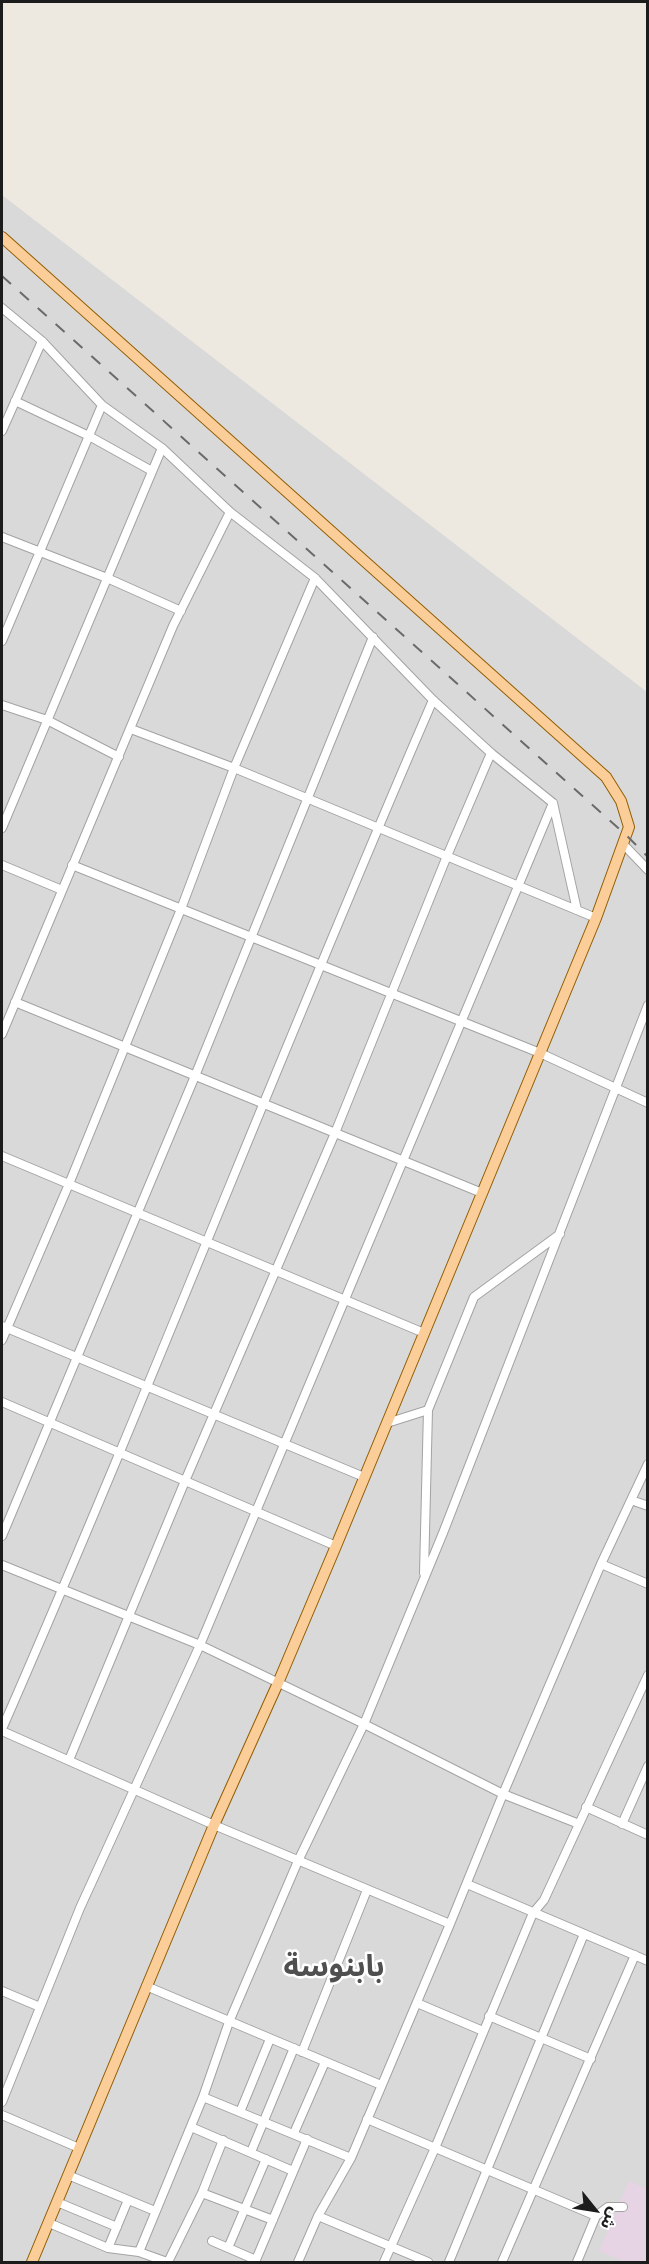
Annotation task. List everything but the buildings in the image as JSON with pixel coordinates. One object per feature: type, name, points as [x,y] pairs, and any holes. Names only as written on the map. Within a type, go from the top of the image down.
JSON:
[{"type":"main road","points":[[2,237],[606,777],[621,801],[629,827],[596,918],[336,1546],[214,1825],[32,2262]]},
{"type":"street","points":[[2,308],[42,341],[102,405],[162,448],[230,512],[315,578],[434,700],[491,753],[553,803],[577,910]]},
{"type":"street","points":[[2,431],[42,341]]},
{"type":"street","points":[[15,401],[89,436],[152,471]]},
{"type":"street","points":[[2,641],[102,405]]},
{"type":"street","points":[[2,828],[162,448]]},
{"type":"street","points":[[2,1034],[181,611],[230,512]]},
{"type":"street","points":[[2,537],[107,578],[181,611]]},
{"type":"street","points":[[2,1340],[4,1327],[69,1184],[181,909],[234,768],[315,578]]},
{"type":"street","points":[[2,1536],[252,938],[373,637]]},
{"type":"street","points":[[434,700],[378,828],[63,1590],[2,1730],[214,1825],[450,1924]]},
{"type":"street","points":[[2,705],[47,720],[119,757]]},
{"type":"street","points":[[131,729],[234,768],[596,918]]},
{"type":"street","points":[[69,1760],[185,1481],[335,1133],[491,753]]},
{"type":"street","points":[[2,2102],[80,1908],[200,1645],[553,803]]},
{"type":"street","points":[[623,843],[648,870]]},
{"type":"street","points":[[2,865],[62,891]]},
{"type":"street","points":[[72,865],[540,1053],[648,1103]]},
{"type":"street","points":[[15,1002],[482,1193]]},
{"type":"street","points":[[139,2252],[203,2097],[229,2022],[298,1861],[364,1724],[424,1580],[648,1005]]},
{"type":"street","points":[[2,1156],[424,1332]]},
{"type":"street","points":[[424,1580],[428,1410],[474,1297],[560,1234]]},
{"type":"street","points":[[4,1327],[364,1478]]},
{"type":"street","points":[[2,1401],[336,1546]]},
{"type":"street","points":[[387,1423],[428,1410]]},
{"type":"street","points":[[298,2262],[318,2216],[351,2158],[467,1884],[502,1794],[601,1564],[648,1464]]},
{"type":"street","points":[[631,1500],[648,1506]]},
{"type":"street","points":[[601,1564],[648,1584]]},
{"type":"street","points":[[2,1565],[200,1645],[502,1794],[579,1824]]},
{"type":"street","points":[[384,2262],[435,2148],[533,1913],[544,1900],[648,1675]]},
{"type":"street","points":[[622,1824],[648,1766]]},
{"type":"street","points":[[586,1807],[648,1835]]},
{"type":"street","points":[[467,1884],[648,1960]]},
{"type":"street","points":[[251,2152],[368,1890]]},
{"type":"street","points":[[449,2262],[584,1934]]},
{"type":"street","points":[[502,2262],[635,1955]]},
{"type":"street","points":[[146,1986],[381,2085]]},
{"type":"street","points":[[2,1991],[40,2007]]},
{"type":"street","points":[[417,2003],[483,2031]]},
{"type":"street","points":[[489,2016],[591,2059]]},
{"type":"street","points":[[240,2112],[270,2038]]},
{"type":"street","points":[[294,2133],[324,2062]]},
{"type":"street","points":[[203,2097],[351,2158]]},
{"type":"street","points":[[2,2115],[78,2148]]},
{"type":"street","points":[[367,2119],[596,2216]]},
{"type":"street","points":[[191,2127],[294,2171]]},
{"type":"street","points":[[212,2241],[256,2261],[307,2139]]},
{"type":"street","points":[[49,2223],[108,2248],[139,2252],[167,2262],[202,2193],[223,2140]]},
{"type":"street","points":[[228,2248],[266,2159]]},
{"type":"street","points":[[68,2175],[155,2211]]},
{"type":"street","points":[[202,2193],[273,2220]]},
{"type":"street","points":[[108,2248],[128,2200]]},
{"type":"street","points":[[57,2202],[117,2227]]},
{"type":"street","points":[[577,2262],[596,2216],[608,2207],[623,2207]]},
{"type":"street","points":[[318,2216],[428,2262]]},
{"type":"shaded area","points":[[2,195],[647,692],[647,2262],[2,2262]]},
{"type":"shaded area","points":[[629,2181],[647,2189],[647,2262],[626,2262],[599,2251]]},
{"type":"railway","points":[[2,276],[648,857]]},
{"type":"district","name":"بابنوسة","points":[[334,1967]]}]
